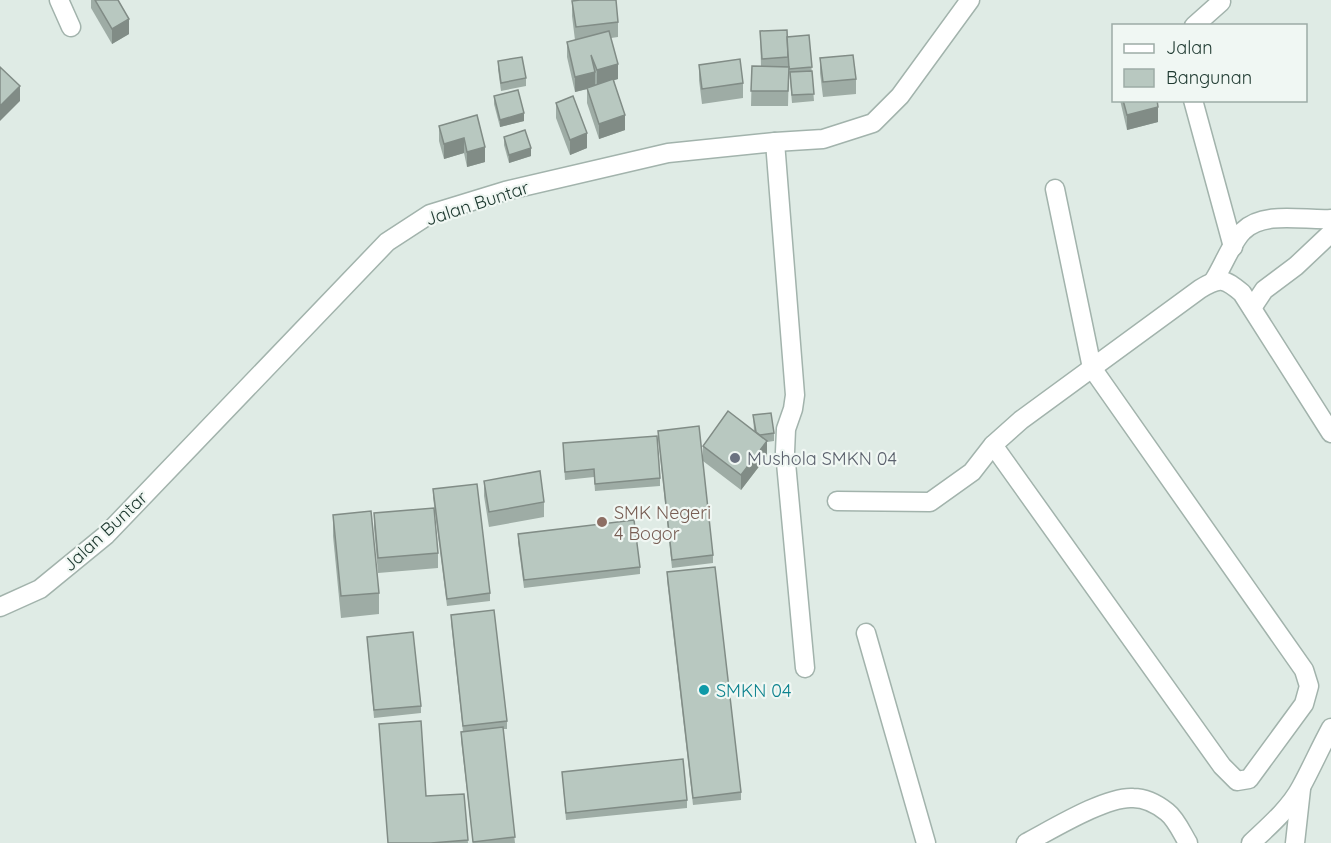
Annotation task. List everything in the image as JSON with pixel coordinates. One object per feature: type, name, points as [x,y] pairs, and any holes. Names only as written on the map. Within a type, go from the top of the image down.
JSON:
[{"type":"street","points":[[59,0],[71,27]]},
{"type":"street","name":"Jalan Buntar","points":[[0,607],[40,589],[106,535],[387,242],[430,214],[505,191],[668,153],[824,139],[873,123],[900,96],[970,0]]},
{"type":"street","points":[[1196,24],[1221,2]]},
{"type":"street","points":[[1194,102],[1233,247]]},
{"type":"street","points":[[775,142],[795,395],[786,429],[786,452],[805,668]]},
{"type":"street","points":[[993,445],[1222,766],[1237,781],[1249,778],[1304,704],[1309,686],[1304,670],[1092,368],[1055,189]]},
{"type":"street","points":[[837,501],[930,502],[972,472],[993,445],[1021,420],[1215,280],[1243,230],[1274,218],[1331,219]]},
{"type":"street","points":[[1252,309],[1264,290],[1296,266],[1331,234]]},
{"type":"street","points":[[1215,280],[1228,281],[1242,293],[1331,433]]},
{"type":"street","points":[[866,633],[926,843]]},
{"type":"street","points":[[1295,843],[1301,789],[1314,758],[1331,728]]},
{"type":"street","points":[[1251,843],[1273,822],[1301,789]]},
{"type":"street","points":[[1026,843],[1110,802],[1132,797],[1148,800],[1169,813],[1188,843]]},
{"type":"building","points":[[95,0],[118,0],[129,19],[112,29]]},
{"type":"building","points":[[616,0],[618,22],[576,27],[572,1]]},
{"type":"building","points":[[787,30],[788,57],[762,59],[760,31]]},
{"type":"building","points":[[609,31],[618,64],[597,70],[591,55],[595,72],[575,77],[567,42]]},
{"type":"building","points":[[809,35],[812,67],[789,69],[787,37]]},
{"type":"building","points":[[853,55],[856,79],[823,82],[820,58]]},
{"type":"building","points":[[522,57],[526,78],[501,83],[498,61]]},
{"type":"building","points":[[740,59],[743,83],[702,89],[699,65]]},
{"type":"building","points":[[752,66],[789,67],[788,91],[751,91]]},
{"type":"building","points":[[0,67],[20,86],[0,106]]},
{"type":"building","points":[[812,71],[814,94],[792,95],[790,72]]},
{"type":"building","points":[[613,79],[625,115],[599,124],[587,88]]},
{"type":"building","points":[[518,90],[524,113],[500,120],[494,96]]},
{"type":"building","points":[[573,96],[587,133],[570,140],[556,103]]},
{"type":"building","points":[[1124,102],[1157,102],[1158,107],[1127,115]]},
{"type":"building","points":[[477,115],[485,147],[467,152],[464,138],[444,144],[439,126]]},
{"type":"building","points":[[525,130],[531,148],[509,155],[504,137]]},
{"type":"building","points":[[728,411],[767,441],[741,475],[703,446]]},
{"type":"building","points":[[771,413],[774,433],[760,435],[756,432],[753,415]]},
{"type":"building","points":[[699,426],[713,555],[672,560],[658,431]]},
{"type":"building","points":[[657,436],[660,478],[595,484],[594,469],[565,472],[563,443]]},
{"type":"building","points":[[540,471],[544,502],[489,512],[484,481]]},
{"type":"building","points":[[477,484],[490,593],[447,599],[433,489]]},
{"type":"building","points":[[434,508],[438,553],[378,558],[374,513]]},
{"type":"building","points":[[371,511],[379,593],[341,596],[333,515]]},
{"type":"building","points":[[634,520],[640,567],[524,580],[518,534]]},
{"type":"building","name":"SMKN 04","points":[[715,567],[741,792],[693,798],[667,572]]},
{"type":"building","points":[[494,610],[507,721],[463,726],[451,615]]},
{"type":"building","points":[[413,632],[421,706],[374,710],[367,637]]},
{"type":"building","points":[[421,721],[426,796],[464,794],[468,840],[388,843],[379,724]]},
{"type":"building","points":[[503,727],[515,837],[473,842],[461,732]]},
{"type":"building","points":[[683,759],[687,800],[566,813],[562,772]]},
{"type":"place","name":"Mushola SMKN 04","points":[[735,458]]},
{"type":"place","name":"SMK Negeri 4 Bogor","points":[[602,522]]},
{"type":"place","name":"SMKN 04","points":[[704,690]]}]
